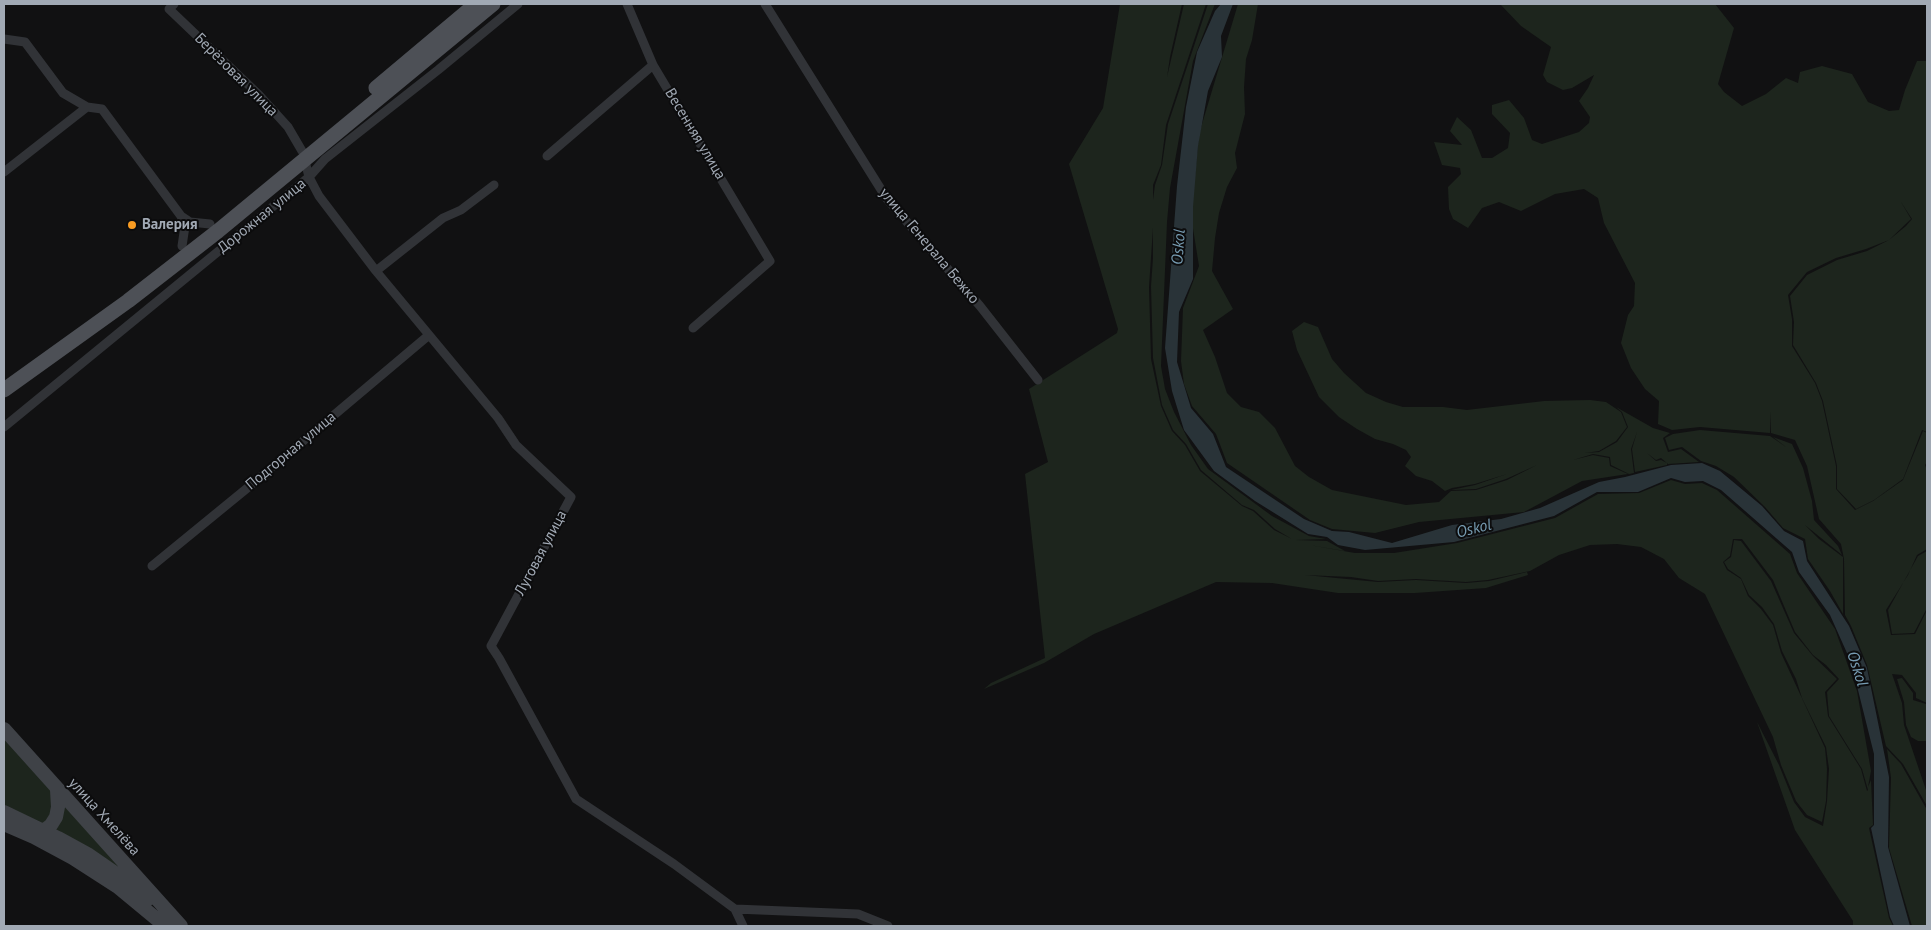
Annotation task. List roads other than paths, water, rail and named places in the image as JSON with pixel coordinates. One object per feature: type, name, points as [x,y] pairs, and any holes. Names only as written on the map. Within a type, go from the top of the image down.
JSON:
[{"type":"main road","name":"Дорожная улица","points":[[4,390],[128,300],[218,231],[281,178],[303,156],[476,4]]},
{"type":"main road","name":"Дорожная улица","points":[[4,378],[119,295],[210,224],[303,156],[493,4]]},
{"type":"main road","name":"улица Хмелёва","points":[[4,729],[56,790],[180,926]]},
{"type":"main road","points":[[39,834],[51,825],[56,817],[58,807],[56,790]]},
{"type":"main road","points":[[4,812],[118,887],[165,926]]},
{"type":"main road","points":[[4,824],[39,834],[89,855],[118,875],[180,926]]},
{"type":"street","name":"Берёзовая улица","points":[[174,4],[168,9],[259,96],[288,127],[303,156]]},
{"type":"street","name":"Дорожная улица","points":[[4,427],[309,177],[325,158],[438,70],[518,4]]},
{"type":"street","name":"Весенняя улица","points":[[627,4],[653,65],[770,261],[693,328]]},
{"type":"street","name":"улица Генерала Бежко","points":[[765,4],[887,199],[980,306],[1038,380]]},
{"type":"street","points":[[4,39],[25,42],[63,93],[87,107],[102,109],[186,226],[182,246]]},
{"type":"street","points":[[547,156],[653,65]]},
{"type":"street","points":[[4,172],[87,107]]},
{"type":"street","name":"Луговая улица","points":[[303,156],[309,177],[319,196],[376,272],[498,418],[516,445],[570,496],[491,646],[576,799],[674,864],[735,909],[743,926]]},
{"type":"street","points":[[376,272],[443,218],[461,210],[494,185]]},
{"type":"street","points":[[180,216],[190,222],[210,224]]},
{"type":"street","name":"Подгорная улица","points":[[152,566],[429,335]]},
{"type":"street","points":[[735,909],[858,914],[888,926]]},
{"type":"water","name":"Oskol","points":[[1221,4],[1233,4],[1221,36],[1222,57],[1208,91],[1198,146],[1193,207],[1193,279],[1179,312],[1177,362],[1191,408],[1213,434],[1226,467],[1304,519],[1332,531],[1349,532],[1392,543],[1452,525],[1501,519],[1540,508],[1599,482],[1671,465],[1702,463],[1720,471],[1762,506],[1784,531],[1803,541],[1807,561],[1849,626],[1867,668],[1889,777],[1888,847],[1910,926],[1894,926],[1890,917],[1871,828],[1874,825],[1874,754],[1851,662],[1830,615],[1799,572],[1792,552],[1721,490],[1703,481],[1685,482],[1671,478],[1638,492],[1597,492],[1554,516],[1454,542],[1365,550],[1338,545],[1327,537],[1308,534],[1255,501],[1214,471],[1184,430],[1172,391],[1165,348],[1177,186],[1186,107],[1197,52],[1215,11]]},
{"type":"place","name":"Валерия","points":[[132,225]]}]
